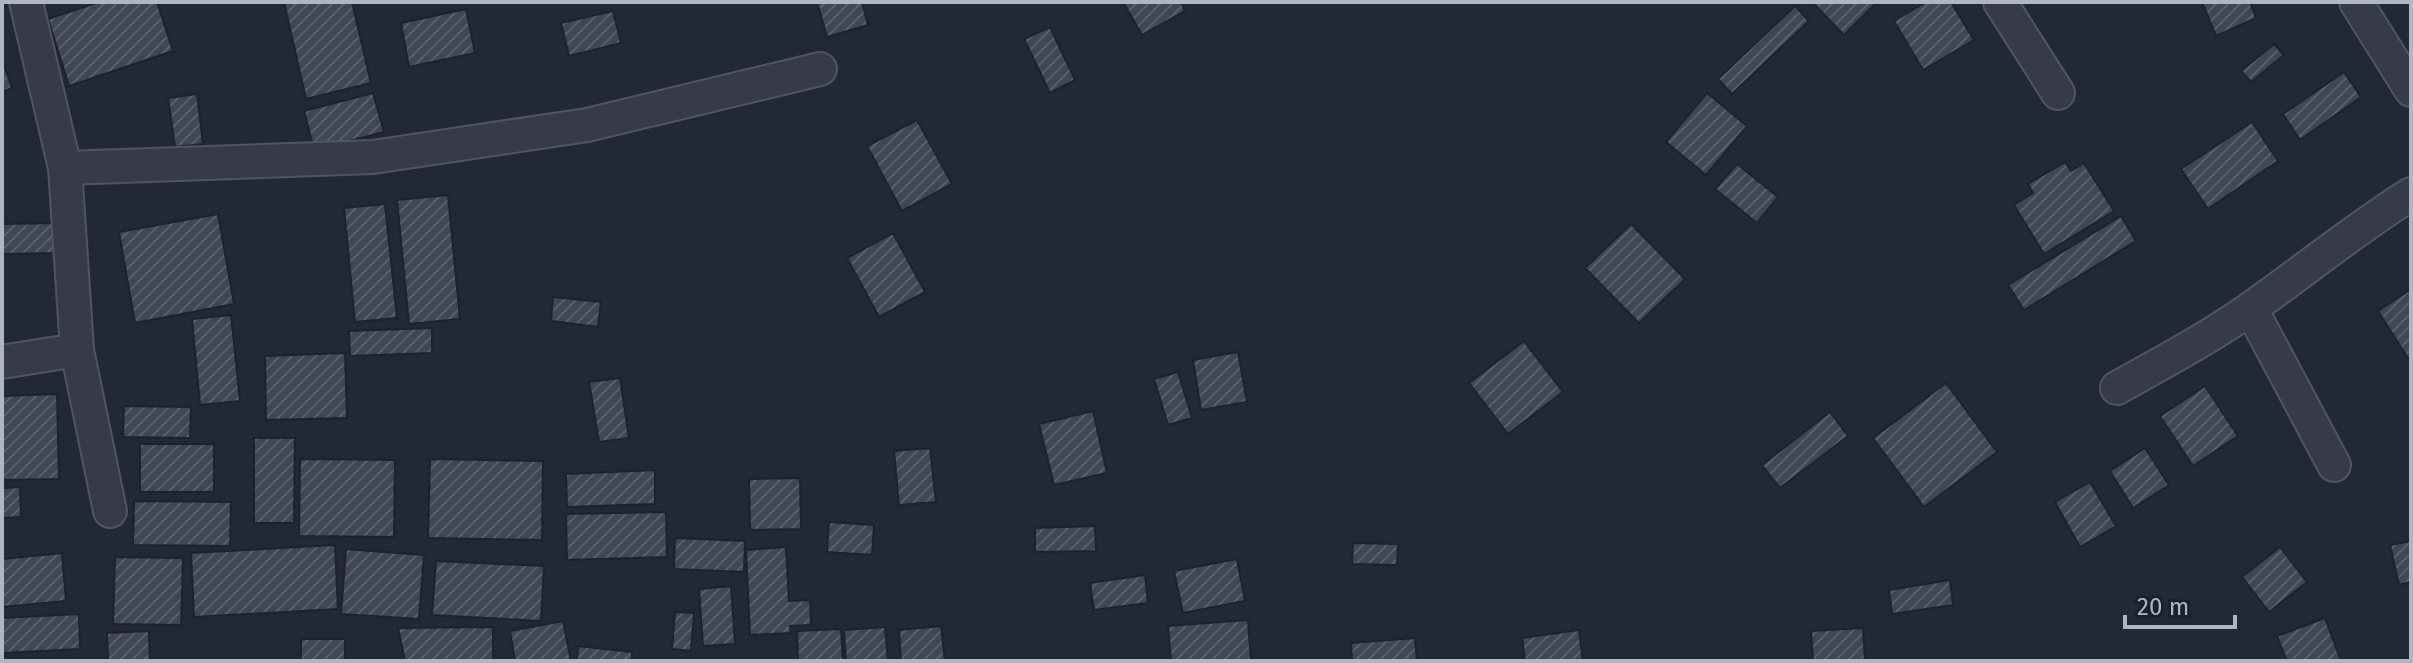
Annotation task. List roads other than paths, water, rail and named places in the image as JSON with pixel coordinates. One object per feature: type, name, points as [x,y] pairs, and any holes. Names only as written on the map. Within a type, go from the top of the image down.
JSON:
[{"type":"street","points":[[26,2],[65,168],[77,350],[110,511]]},
{"type":"street","points":[[2000,2],[2058,93]]},
{"type":"street","points":[[2356,2],[2411,90]]},
{"type":"street","points":[[65,168],[373,157],[587,125],[820,69]]},
{"type":"street","points":[[2117,388],[2197,344],[2251,309],[2365,222],[2411,194]]},
{"type":"street","points":[[2251,309],[2334,465]]},
{"type":"street","points":[[2,362],[77,350]]}]
